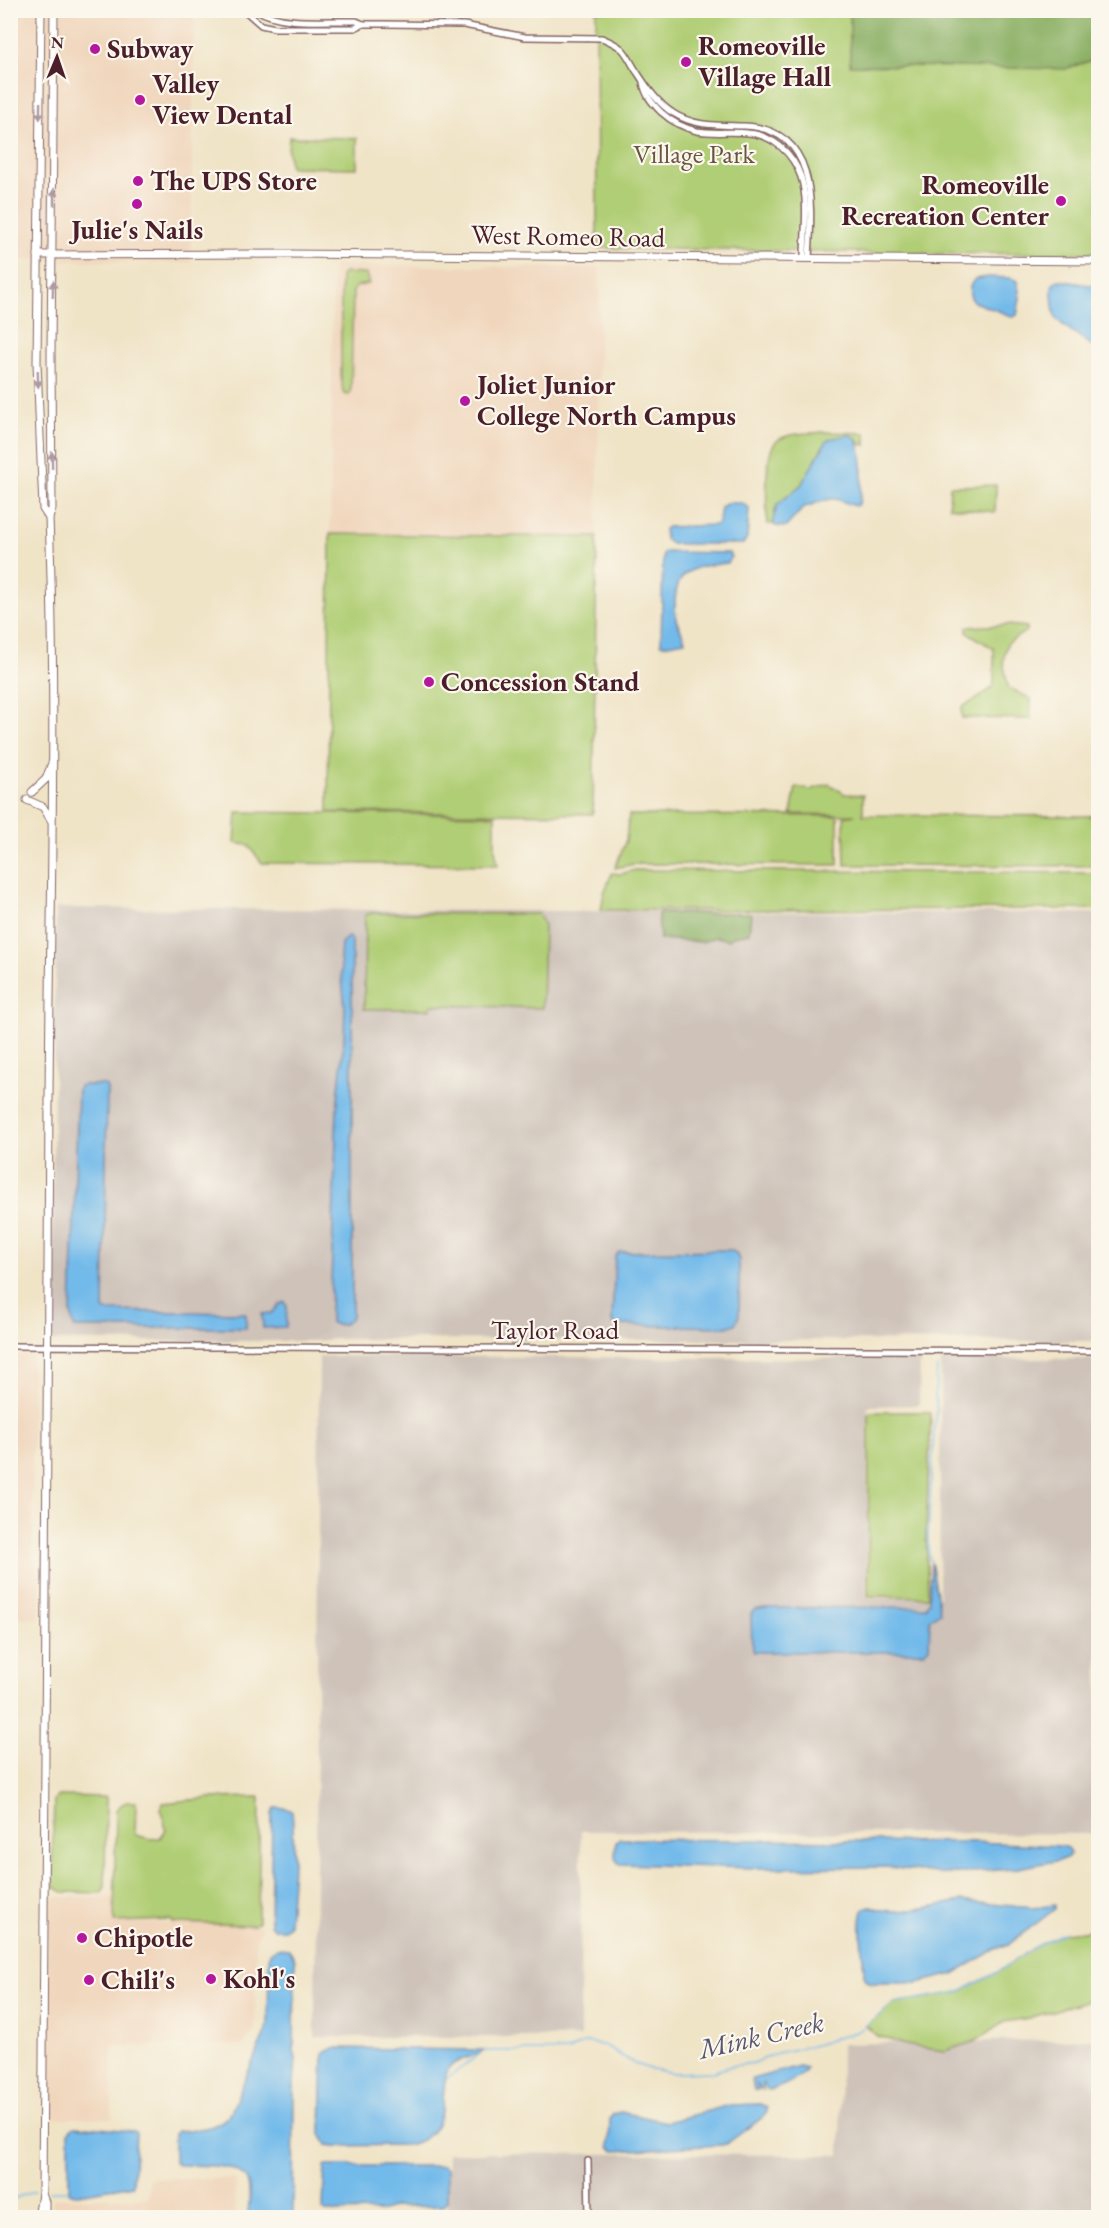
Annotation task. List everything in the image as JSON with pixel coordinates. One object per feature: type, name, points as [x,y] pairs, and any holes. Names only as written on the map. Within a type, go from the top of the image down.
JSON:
[{"type":"main road","points":[[41,10],[37,363],[44,509],[49,518]]},
{"type":"main road","points":[[38,2217],[42,2194],[46,1346],[54,758],[54,625],[49,518],[52,509],[54,10]]},
{"type":"main road","name":"West Romeo Road","points":[[38,255],[289,254],[1098,261]]},
{"type":"main road","points":[[32,792],[46,779],[54,758]]},
{"type":"main road","points":[[27,800],[43,807],[48,812],[53,826]]},
{"type":"main road","points":[[42,2194],[45,2202],[45,2217]]},
{"type":"street","points":[[244,10],[261,25],[275,28],[355,28],[363,24]]},
{"type":"street","points":[[257,10],[268,17],[281,19],[356,21],[363,24],[464,25],[525,37],[602,38],[623,50],[643,82],[644,91],[652,104],[677,124],[699,131],[747,132],[763,136],[777,144],[790,156],[803,186],[806,259]]},
{"type":"street","name":"Taylor Road","points":[[10,1346],[1098,1351]]},
{"type":"street","points":[[588,2161],[589,2217]]},
{"type":"shaded area","points":[[11,11],[194,11],[191,263],[11,260]]},
{"type":"shaded area","name":"Joliet Junior College North Campus","points":[[333,265],[600,268],[597,537],[330,534]]},
{"type":"shaded area","points":[[56,908],[1098,913],[1098,1341],[333,1339],[318,1341],[51,1341]]},
{"type":"shaded area","points":[[11,1355],[32,1355],[33,1561],[41,1577],[40,1619],[11,1619]]},
{"type":"shaded area","points":[[319,1356],[920,1359],[919,1405],[868,1406],[866,1598],[939,1598],[941,1359],[1098,1359],[1098,1834],[581,1831],[580,2037],[315,2037]]},
{"type":"shaded area","points":[[48,1897],[114,1897],[114,1923],[262,1926],[256,1941],[255,2029],[243,2045],[113,2046],[112,2118],[48,2118]]},
{"type":"shaded area","points":[[1098,2039],[1098,2217],[447,2218],[448,2153],[840,2155],[841,2044]]},
{"type":"shaded area","points":[[149,2178],[236,2179],[235,2217],[53,2217],[53,2198],[148,2198]]},
{"type":"green space","name":"Village Park","points":[[596,11],[1098,11],[1098,253],[883,254],[597,248]]},
{"type":"green space","points":[[850,11],[1098,11],[1098,61],[1090,61],[1065,69],[850,65]]},
{"type":"green space","points":[[289,137],[357,138],[357,168],[290,167]]},
{"type":"green space","points":[[344,273],[366,274],[369,284],[357,286],[353,291],[351,392],[349,395],[343,392],[341,376],[341,276]]},
{"type":"green space","points":[[823,432],[866,433],[866,445],[860,444],[857,439],[823,446],[801,485],[777,505],[773,524],[767,524],[767,479],[773,447],[777,441],[787,436]]},
{"type":"green space","points":[[996,485],[995,512],[949,507],[950,486]]},
{"type":"green space","points":[[330,534],[597,537],[593,814],[328,812]]},
{"type":"green space","points":[[1008,625],[1027,627],[1027,630],[1007,644],[1003,661],[1008,687],[1031,699],[1031,719],[962,718],[962,707],[994,686],[994,649],[967,632],[967,627]]},
{"type":"green space","points":[[829,784],[845,794],[863,795],[863,815],[1098,816],[1098,866],[845,865],[844,817],[855,815],[791,814],[796,787],[810,790]]},
{"type":"green space","points":[[237,812],[495,815],[495,850],[498,865],[262,863],[248,845],[235,843]]},
{"type":"green space","points":[[629,815],[836,816],[838,818],[838,865],[634,864],[615,868],[626,840]]},
{"type":"green space","points":[[635,870],[1098,873],[1098,909],[601,910],[604,893],[612,873],[621,874]]},
{"type":"green space","points":[[371,913],[539,914],[544,926],[542,1008],[432,1005],[429,1009],[364,1009],[365,915]]},
{"type":"green space","points":[[658,913],[751,913],[749,933],[733,936],[729,940],[716,937],[702,942],[660,939]]},
{"type":"green space","points":[[928,1412],[931,1414],[926,1532],[928,1597],[868,1596],[869,1413]]},
{"type":"green space","points":[[59,1796],[106,1797],[105,1887],[101,1893],[63,1892],[54,1887],[52,1877],[54,1800]]},
{"type":"green space","points":[[260,1797],[258,1921],[254,1925],[173,1923],[171,1920],[114,1922],[116,1810],[120,1806],[127,1802],[136,1802],[135,1835],[151,1839],[160,1838],[166,1830],[161,1809],[163,1803],[210,1798]]},
{"type":"green space","points":[[1091,1930],[1098,1932],[1098,1991],[1092,1999],[1029,2018],[1004,2022],[976,2041],[944,2051],[906,2045],[877,2036],[866,2026],[895,2003],[959,1992],[996,1973],[1035,1947],[1055,1937],[1065,1933]]},
{"type":"water","points":[[1011,278],[1017,281],[1020,298],[1017,315],[1014,317],[974,302],[971,296],[971,285],[975,279]]},
{"type":"water","points":[[1059,280],[1089,285],[1098,284],[1098,349],[1056,318],[1052,290],[1053,284]]},
{"type":"water","points":[[853,436],[860,449],[862,479],[859,504],[855,506],[830,499],[804,507],[786,527],[775,526],[773,520],[777,505],[801,485],[826,442],[829,439]]},
{"type":"water","points":[[728,503],[742,503],[749,508],[747,539],[743,544],[671,544],[665,539],[664,529],[667,527],[716,525],[719,521],[721,507]]},
{"type":"water","points":[[665,552],[729,553],[731,557],[728,563],[692,570],[679,582],[676,591],[676,619],[685,641],[663,645],[661,644],[663,554]]},
{"type":"water","points":[[348,937],[352,940],[352,1316],[348,1321],[339,1325],[330,1322],[330,1312],[337,1109],[345,1008],[340,959],[341,943]]},
{"type":"water","points":[[105,1085],[107,1088],[104,1311],[244,1313],[246,1314],[246,1328],[74,1328],[71,1312],[78,1091],[79,1086]]},
{"type":"water","points":[[730,1250],[736,1253],[739,1260],[739,1316],[735,1324],[727,1327],[614,1325],[612,1321],[615,1256],[619,1252]]},
{"type":"water","points":[[285,1302],[286,1327],[263,1328],[262,1314],[272,1313]]},
{"type":"water","points":[[931,1562],[940,1612],[930,1619],[929,1647],[924,1652],[753,1652],[752,1650],[751,1614],[754,1610],[765,1608],[926,1607],[929,1602]]},
{"type":"water","points":[[275,1808],[286,1808],[292,1811],[293,1868],[289,1925],[284,1929],[274,1929],[270,1925],[272,1814]]},
{"type":"water","points":[[620,1839],[976,1842],[1062,1846],[1071,1852],[1068,1857],[1061,1860],[1013,1869],[946,1874],[886,1867],[752,1868],[619,1864],[615,1858],[616,1842]]},
{"type":"water","points":[[961,1901],[1033,1908],[1055,1905],[1055,1909],[1009,1944],[995,1949],[954,1974],[917,1983],[867,1981],[864,1976],[861,1932],[864,1908],[870,1906],[890,1911],[902,1911]]},
{"type":"water","points":[[277,1948],[289,1949],[295,1959],[293,2217],[248,2217],[249,2192],[244,2177],[229,2168],[179,2165],[174,2162],[174,2134],[177,2131],[214,2125],[231,2112],[268,2026],[269,1955]]},
{"type":"water","points":[[334,2048],[484,2051],[458,2061],[448,2069],[440,2117],[426,2138],[407,2145],[335,2146],[327,2145],[321,2134],[323,2053]]},
{"type":"water","points":[[799,2066],[807,2068],[801,2076],[790,2082],[767,2090],[763,2082],[763,2090],[757,2083],[758,2090],[754,2090],[752,2079]]},
{"type":"water","points":[[760,2104],[767,2107],[767,2112],[763,2117],[726,2144],[615,2151],[609,2147],[610,2119],[613,2114],[621,2112],[667,2122],[730,2105]]},
{"type":"water","points":[[74,2126],[136,2133],[133,2185],[78,2194],[69,2193],[69,2131]]},
{"type":"water","points":[[325,2166],[443,2166],[447,2170],[447,2201],[443,2206],[395,2207],[383,2211],[326,2212],[323,2210]]},
{"type":"waterway","points":[[931,1562],[928,1535],[937,1411],[935,1395],[937,1368]]},
{"type":"waterway","name":"Mink Creek","points":[[484,2051],[568,2051],[587,2042],[606,2046],[633,2063],[647,2068],[672,2073],[713,2072],[731,2066],[754,2063],[777,2053],[815,2045],[859,2031],[895,2003],[959,1992],[996,1973],[1035,1947],[1064,1933]]},
{"type":"waterway","name":"Mink Creek","points":[[446,2079],[480,2054]]},
{"type":"waterway","name":"Mink Creek","points":[[10,2200],[34,2191]]},
{"type":"waterway","name":"Mink Creek","points":[[49,2191],[70,2191]]},
{"type":"place","name":"Subway","points":[[95,49]]},
{"type":"place","name":"Romeoville Village Hall","points":[[686,62]]},
{"type":"place","name":"Valley View Dental","points":[[140,100]]},
{"type":"place","name":"The UPS Store","points":[[138,181]]},
{"type":"place","name":"Romeoville Recreation Center","points":[[1061,201]]},
{"type":"place","name":"Julie's Nails","points":[[137,204]]},
{"type":"place","name":"Joliet Junior College North Campus","points":[[465,401]]},
{"type":"place","name":"Concession Stand","points":[[429,682]]},
{"type":"place","name":"Chipotle","points":[[82,1938]]},
{"type":"place","name":"Kohl's","points":[[211,1979]]},
{"type":"place","name":"Chili's","points":[[89,1980]]}]
